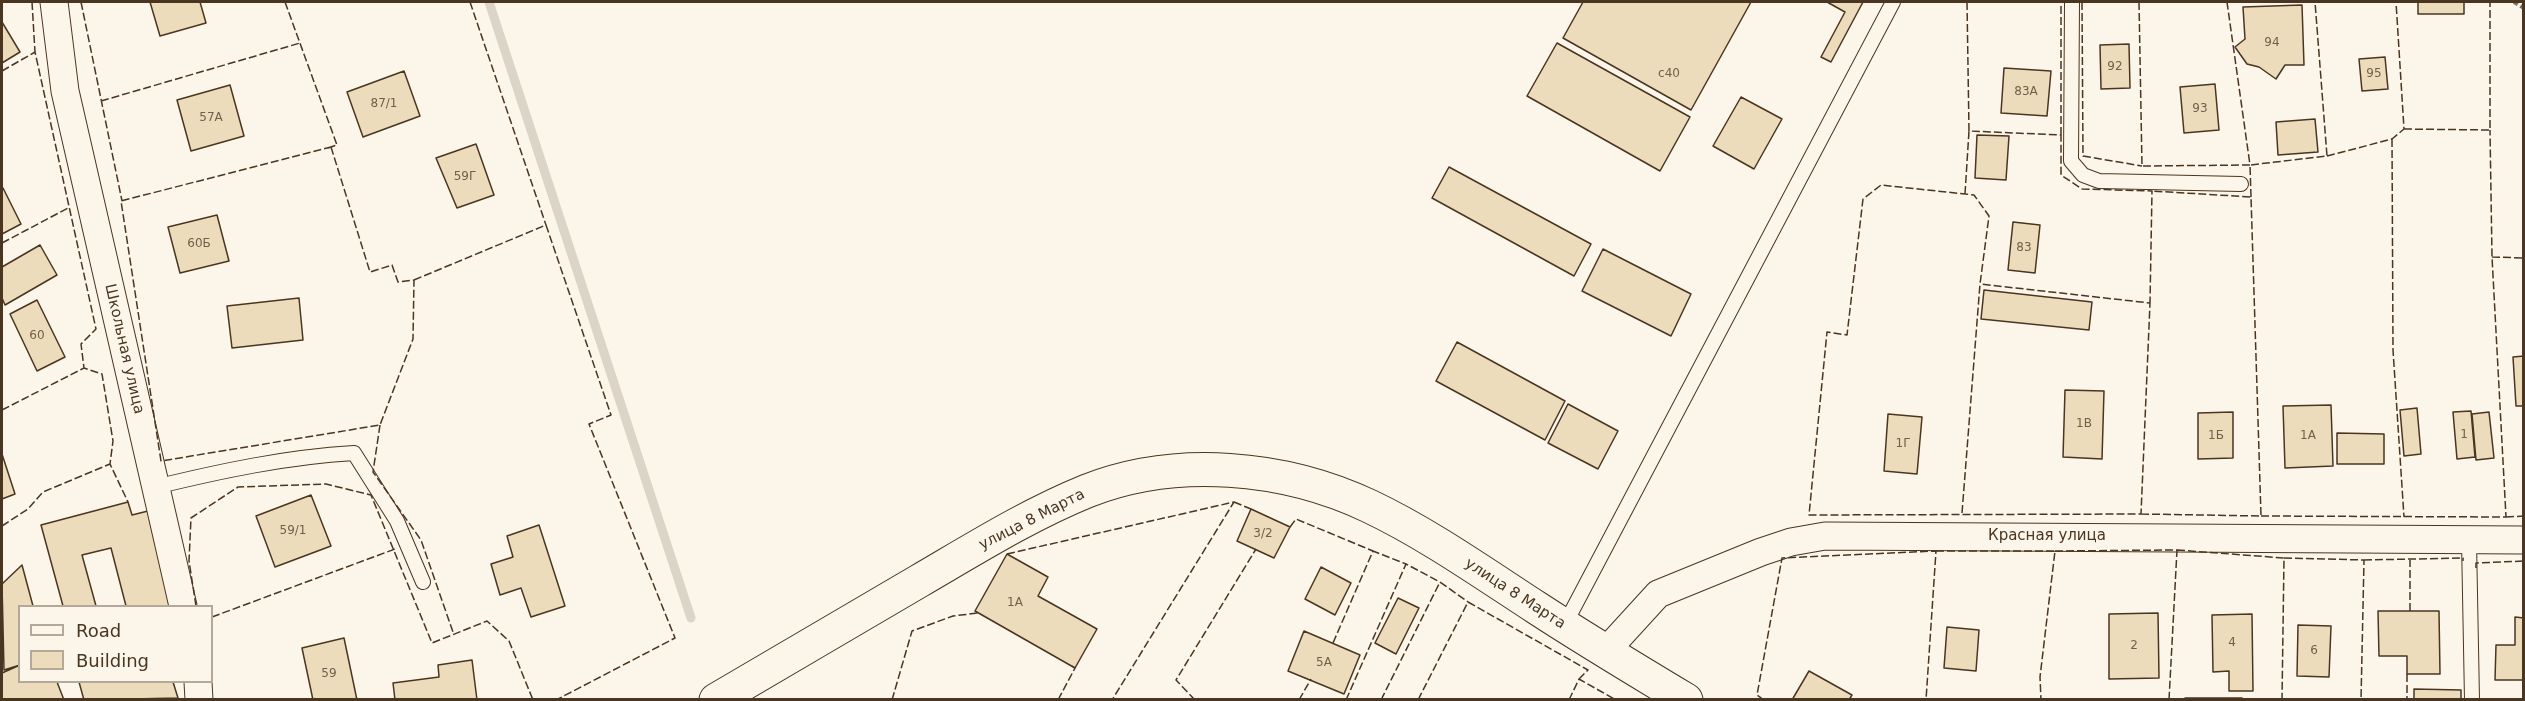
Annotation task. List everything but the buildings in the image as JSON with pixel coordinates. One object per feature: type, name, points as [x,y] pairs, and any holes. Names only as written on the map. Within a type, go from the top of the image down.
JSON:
[{"type":"main road","name":"улица 8 Марта","points":[[716,699],[1022,521],[1090,490],[1142,477],[1195,470],[1239,471],[1298,480],[1368,506],[1451,552],[1605,652],[1686,699]]},
{"type":"street","name":"Школьная улица","points":[[54,2],[65,91],[183,605]]},
{"type":"street","name":"Красная улица","points":[[1605,652],[1658,594],[1761,552],[1791,542],[1825,536],[2142,536],[2523,540]]},
{"type":"street","points":[[198,683],[199,699]]},
{"type":"lane","points":[[1564,626],[1893,2]]},
{"type":"lane","points":[[2072,2],[2071,161],[2083,175],[2098,181],[2241,184]]},
{"type":"lane","points":[[154,487],[237,466],[308,456],[354,453],[397,522],[423,582]]},
{"type":"lane","points":[[2469,541],[2472,699]]},
{"type":"path","points":[[2514,2],[2523,8]]},
{"type":"waterway","points":[[489,2],[691,618]]},
{"type":"fence","points":[[32,2],[35,52]]},
{"type":"fence","points":[[81,2],[122,201]]},
{"type":"fence","points":[[285,2],[337,145],[328,148]]},
{"type":"fence","points":[[470,2],[546,225]]},
{"type":"fence","points":[[1967,2],[1969,131]]},
{"type":"fence","points":[[2061,2],[2061,135]]},
{"type":"fence","points":[[2082,2],[2083,156],[2142,166]]},
{"type":"fence","points":[[2139,2],[2142,166],[2250,165],[2227,2]]},
{"type":"fence","points":[[2251,197],[2250,165],[2327,156],[2315,2]]},
{"type":"fence","points":[[2327,156],[2392,139],[2404,129],[2396,2]]},
{"type":"fence","points":[[2404,129],[2490,130],[2490,2]]},
{"type":"fence","points":[[101,101],[300,43]]},
{"type":"fence","points":[[2,71],[35,52],[96,329],[81,344],[84,368],[102,374],[113,441],[110,464],[128,502]]},
{"type":"fence","points":[[2261,516],[2506,517],[2492,257],[2490,130]]},
{"type":"fence","points":[[1965,194],[1969,131],[2061,135],[2061,175],[2082,189],[2152,191],[2150,303]]},
{"type":"fence","points":[[2392,139],[2393,350],[2404,517]]},
{"type":"fence","points":[[331,147],[370,272],[392,265],[398,282],[414,280],[413,339],[380,425],[161,461],[121,201],[331,147]]},
{"type":"fence","points":[[1962,513],[1980,284],[1989,216],[1974,195],[1881,185],[1863,199],[1847,335],[1827,332],[1809,515],[2141,514],[2150,303],[1980,284]]},
{"type":"fence","points":[[2141,514],[2261,516],[2251,197],[2152,191]]},
{"type":"fence","points":[[2,243],[70,207]]},
{"type":"fence","points":[[414,280],[546,225],[611,415],[589,424],[675,638],[556,700]]},
{"type":"fence","points":[[2492,257],[2524,258]]},
{"type":"fence","points":[[2,410],[84,368]]},
{"type":"fence","points":[[380,425],[373,472],[421,540],[454,635]]},
{"type":"fence","points":[[2,526],[28,509],[43,492],[110,464]]},
{"type":"fence","points":[[196,605],[189,561],[191,518],[238,487],[326,484],[371,495],[432,643],[487,621],[509,641],[533,700]]},
{"type":"fence","points":[[1234,502],[1251,509]]},
{"type":"fence","points":[[1007,554],[1234,502],[1112,700]]},
{"type":"fence","points":[[2506,517],[2524,516]]},
{"type":"fence","points":[[1290,527],[1296,519],[1373,551]]},
{"type":"fence","points":[[213,617],[395,549]]},
{"type":"fence","points":[[1195,700],[1176,680],[1256,549]]},
{"type":"fence","points":[[2177,550],[2284,558],[2282,700]]},
{"type":"fence","points":[[2055,551],[2177,550],[2169,700]]},
{"type":"fence","points":[[1333,643],[1373,551],[1406,564]]},
{"type":"fence","points":[[1936,551],[2055,551],[2040,677],[2041,700]]},
{"type":"fence","points":[[1764,700],[1757,695],[1782,558],[1936,551],[1926,700]]},
{"type":"fence","points":[[2284,558],[2364,560],[2361,700]]},
{"type":"fence","points":[[2364,560],[2463,558],[2463,561]]},
{"type":"fence","points":[[2410,560],[2410,611]]},
{"type":"fence","points":[[2476,568],[2476,563],[2524,561]]},
{"type":"fence","points":[[1346,700],[1406,564],[1440,582]]},
{"type":"fence","points":[[1381,700],[1440,582],[1468,602]]},
{"type":"fence","points":[[1418,700],[1468,602],[1588,670],[1579,679]]},
{"type":"fence","points":[[892,700],[912,631],[953,616],[978,613]]},
{"type":"fence","points":[[1058,700],[1075,668],[1072,666]]},
{"type":"fence","points":[[2407,674],[2407,700]]},
{"type":"fence","points":[[1299,700],[1311,679]]},
{"type":"fence","points":[[1569,700],[1579,679],[1616,700]]}]
